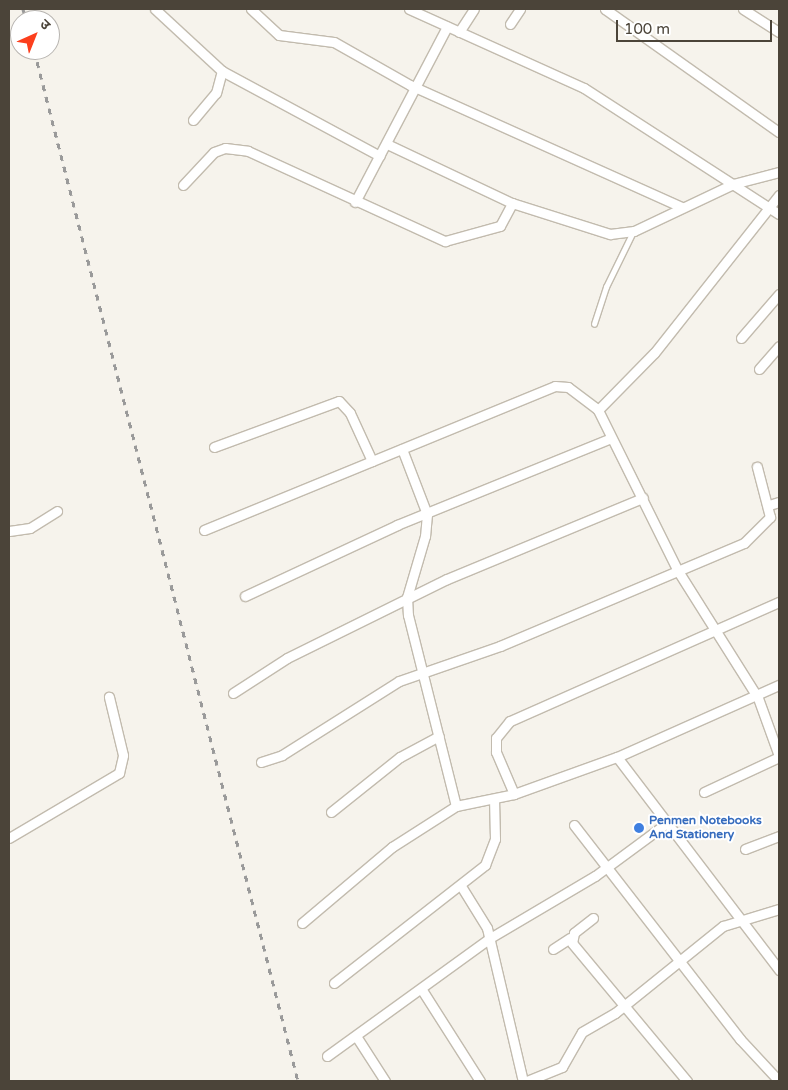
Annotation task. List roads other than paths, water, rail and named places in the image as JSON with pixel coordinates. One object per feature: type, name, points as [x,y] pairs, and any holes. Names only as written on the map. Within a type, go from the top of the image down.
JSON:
[{"type":"street","points":[[156,9],[222,71],[380,156]]},
{"type":"street","points":[[250,9],[279,35],[334,42],[414,87],[682,208]]},
{"type":"street","points":[[409,9],[584,88],[779,214]]},
{"type":"street","points":[[459,32],[474,9]]},
{"type":"street","points":[[510,24],[520,9]]},
{"type":"street","points":[[605,9],[779,132]]},
{"type":"street","points":[[743,9],[779,32]]},
{"type":"street","points":[[355,202],[447,27]]},
{"type":"street","points":[[194,120],[216,93],[222,71]]},
{"type":"street","points":[[387,144],[512,203],[610,234],[634,231],[733,184],[779,172]]},
{"type":"street","points":[[183,185],[214,152],[226,148],[248,151],[355,202],[445,241],[500,226],[512,203]]},
{"type":"street","points":[[598,410],[654,352],[779,195]]},
{"type":"street","points":[[741,338],[779,294]]},
{"type":"street","points":[[759,369],[779,346]]},
{"type":"street","points":[[204,530],[555,386],[568,387],[598,410],[609,439],[642,498],[678,571],[719,632],[758,698],[779,757],[704,792]]},
{"type":"street","points":[[214,447],[339,401],[350,413],[372,461]]},
{"type":"street","points":[[245,596],[426,514],[609,439]]},
{"type":"street","points":[[402,449],[426,514],[425,536],[407,598],[423,673],[456,806]]},
{"type":"street","points":[[261,762],[300,744],[377,693],[678,571],[744,542],[766,526],[769,505],[757,467]]},
{"type":"street","points":[[233,692],[287,658],[407,598],[642,498]]},
{"type":"street","points":[[769,505],[779,502]]},
{"type":"street","points":[[9,531],[30,528],[57,511]]},
{"type":"street","points":[[514,794],[496,752],[496,738],[502,727],[719,632],[779,602]]},
{"type":"street","points":[[302,923],[392,847],[456,806],[514,794],[617,757],[758,698],[779,685]]},
{"type":"street","points":[[9,838],[119,773],[123,756],[109,697]]},
{"type":"street","points":[[331,812],[400,757],[438,736]]},
{"type":"street","points":[[617,757],[779,970]]},
{"type":"street","points":[[334,983],[461,886],[491,855],[494,799]]},
{"type":"street","points":[[327,1056],[422,990],[490,938],[606,869],[667,824]]},
{"type":"street","points":[[574,825],[606,869],[740,1039],[779,1081]]},
{"type":"street","points":[[745,849],[779,836]]},
{"type":"street","points":[[461,886],[490,938],[525,1081],[562,1067],[582,1032],[623,1007],[723,926],[779,909]]},
{"type":"street","points":[[553,949],[570,938],[593,918]]},
{"type":"street","points":[[570,938],[623,1007],[687,1081]]},
{"type":"street","points":[[422,990],[480,1081]]},
{"type":"street","points":[[356,1036],[385,1081]]},
{"type":"lane","points":[[594,324],[606,287],[634,231]]},
{"type":"railway","points":[[37,60],[298,1081]]},
{"type":"place","name":"Penmen Notebooks And Stationery","points":[[639,828]]}]
